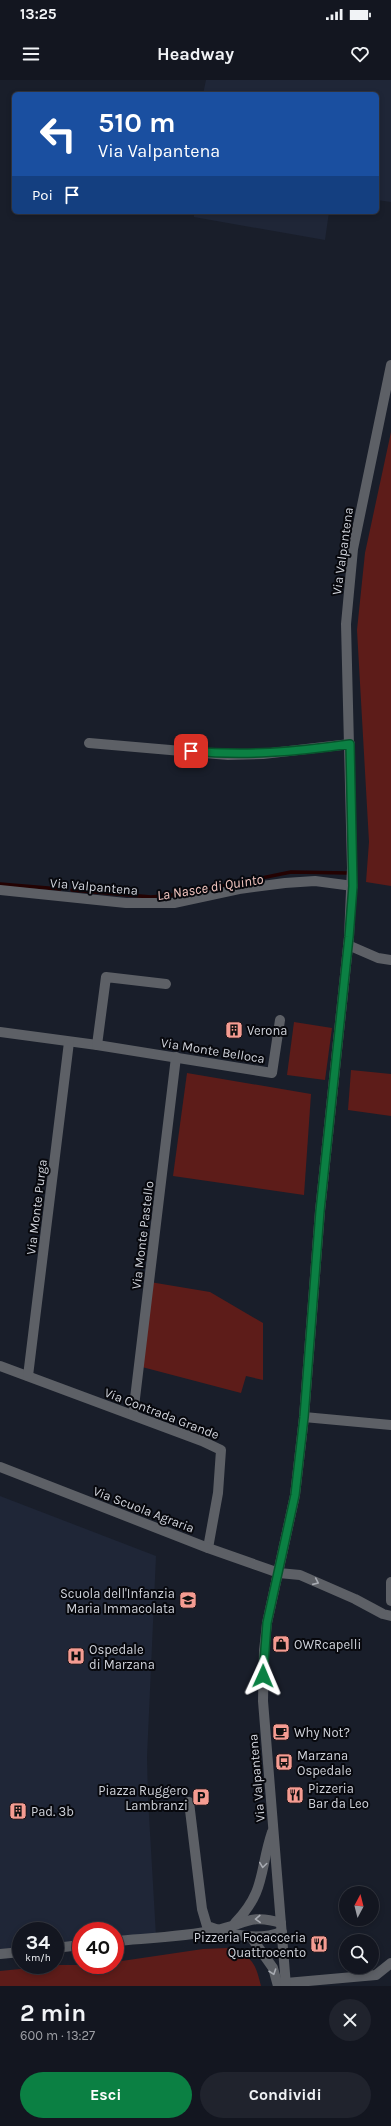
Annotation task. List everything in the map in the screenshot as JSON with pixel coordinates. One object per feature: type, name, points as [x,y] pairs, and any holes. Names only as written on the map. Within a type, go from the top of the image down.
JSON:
[{"type":"street","name":"Via Valpantena","points":[[283,1985],[282,1927],[263,1701],[263,1680],[267,1623],[295,1495],[304,1417],[320,1211],[353,886],[346,624],[353,548],[391,365]]},
{"type":"street","points":[[89,743],[228,755],[263,754],[350,744]]},
{"type":"street","name":"Via Valpantena","points":[[0,890],[126,903],[174,903],[239,889],[285,883],[315,881],[353,886]]},
{"type":"street","points":[[348,945],[378,958],[391,960]]},
{"type":"street","points":[[97,1045],[106,977],[166,984]]},
{"type":"street","name":"Via Monte Belloca","points":[[0,1032],[97,1045],[272,1073],[280,1020]]},
{"type":"street","name":"Via Monte Purga","points":[[28,1376],[69,1042]]},
{"type":"street","name":"Via Monte Pastello","points":[[133,1415],[176,1057]]},
{"type":"street","name":"Via Contrada Grande","points":[[0,1366],[202,1440],[221,1450],[218,1494],[208,1548]]},
{"type":"street","points":[[304,1417],[391,1425]]},
{"type":"street","name":"Via Scuola Agraria","points":[[0,1467],[208,1548],[279,1573]]},
{"type":"street","points":[[279,1573],[300,1575],[355,1599],[383,1614],[391,1616]]},
{"type":"street","points":[[391,1582],[391,1601]]},
{"type":"street","points":[[124,1940],[217,1930],[235,1923],[263,1918],[282,1927],[274,1935],[251,1937],[217,1930],[207,1926],[202,1909],[189,1802]]},
{"type":"street","points":[[235,1923],[251,1906],[259,1888],[265,1852],[273,1828]]},
{"type":"street","points":[[251,1937],[283,1985],[376,1975],[391,1963]]},
{"type":"street","points":[[0,1954],[12,1953]]},
{"type":"shaded area","points":[[206,80],[391,80],[391,202],[379,200],[379,92],[203,92]]},
{"type":"shaded area","points":[[194,214],[329,214],[325,240],[194,217]]},
{"type":"shaded area","points":[[391,432],[391,886],[366,882],[369,842],[357,630],[365,553]]},
{"type":"shaded area","points":[[294,1022],[332,1028],[325,1080],[287,1075]]},
{"type":"shaded area","points":[[351,1070],[391,1074],[391,1116],[348,1110]]},
{"type":"shaded area","points":[[187,1073],[311,1094],[304,1195],[173,1176]]},
{"type":"shaded area","points":[[150,1282],[210,1292],[263,1323],[263,1380],[246,1376],[241,1393],[142,1367]]},
{"type":"shaded area","name":"Ospedale di Marzana","points":[[0,1496],[156,1556],[147,1757],[156,1936],[124,1939],[124,1922],[72,1922],[72,1944],[64,1944],[64,1922],[12,1922],[12,1950],[0,1951]]},
{"type":"shaded area","points":[[228,1948],[247,1957],[257,1971],[261,1986],[0,1986],[0,1971],[12,1970],[12,1974],[64,1974],[64,1965],[72,1965],[72,1974],[124,1974],[124,1961],[203,1949]]},
{"type":"waterway","name":"La Nasce di Quinto","points":[[72,890],[151,897],[183,894],[291,872],[348,873]]},
{"type":"waterway","name":"La Nasce di Quinto","points":[[0,884],[60,889]]},
{"type":"place","name":"Verona","points":[[234,1030]]},
{"type":"place","name":"Scuola dell'Infanzia Maria Immacolata","points":[[188,1600]]},
{"type":"place","name":"OWRcapelli","points":[[281,1644]]},
{"type":"place","name":"Ospedale di Marzana","points":[[76,1656]]},
{"type":"place","name":"Why Not?","points":[[281,1732]]},
{"type":"place","name":"Marzana Ospedale","points":[[284,1762]]},
{"type":"place","name":"Pizzeria Bar da Leo","points":[[295,1795]]},
{"type":"place","name":"Piazza Ruggero Lambranzi","points":[[201,1797]]},
{"type":"place","name":"Pad. 3b","points":[[18,1811]]},
{"type":"place","name":"Pizzeria Focacceria Quattrocento","points":[[319,1944]]},
{"type":"route","points":[[191,751],[228,755],[263,754],[350,744],[353,886],[349,937],[320,1211],[312,1296],[304,1417],[295,1495],[267,1623],[263,1676]]}]
